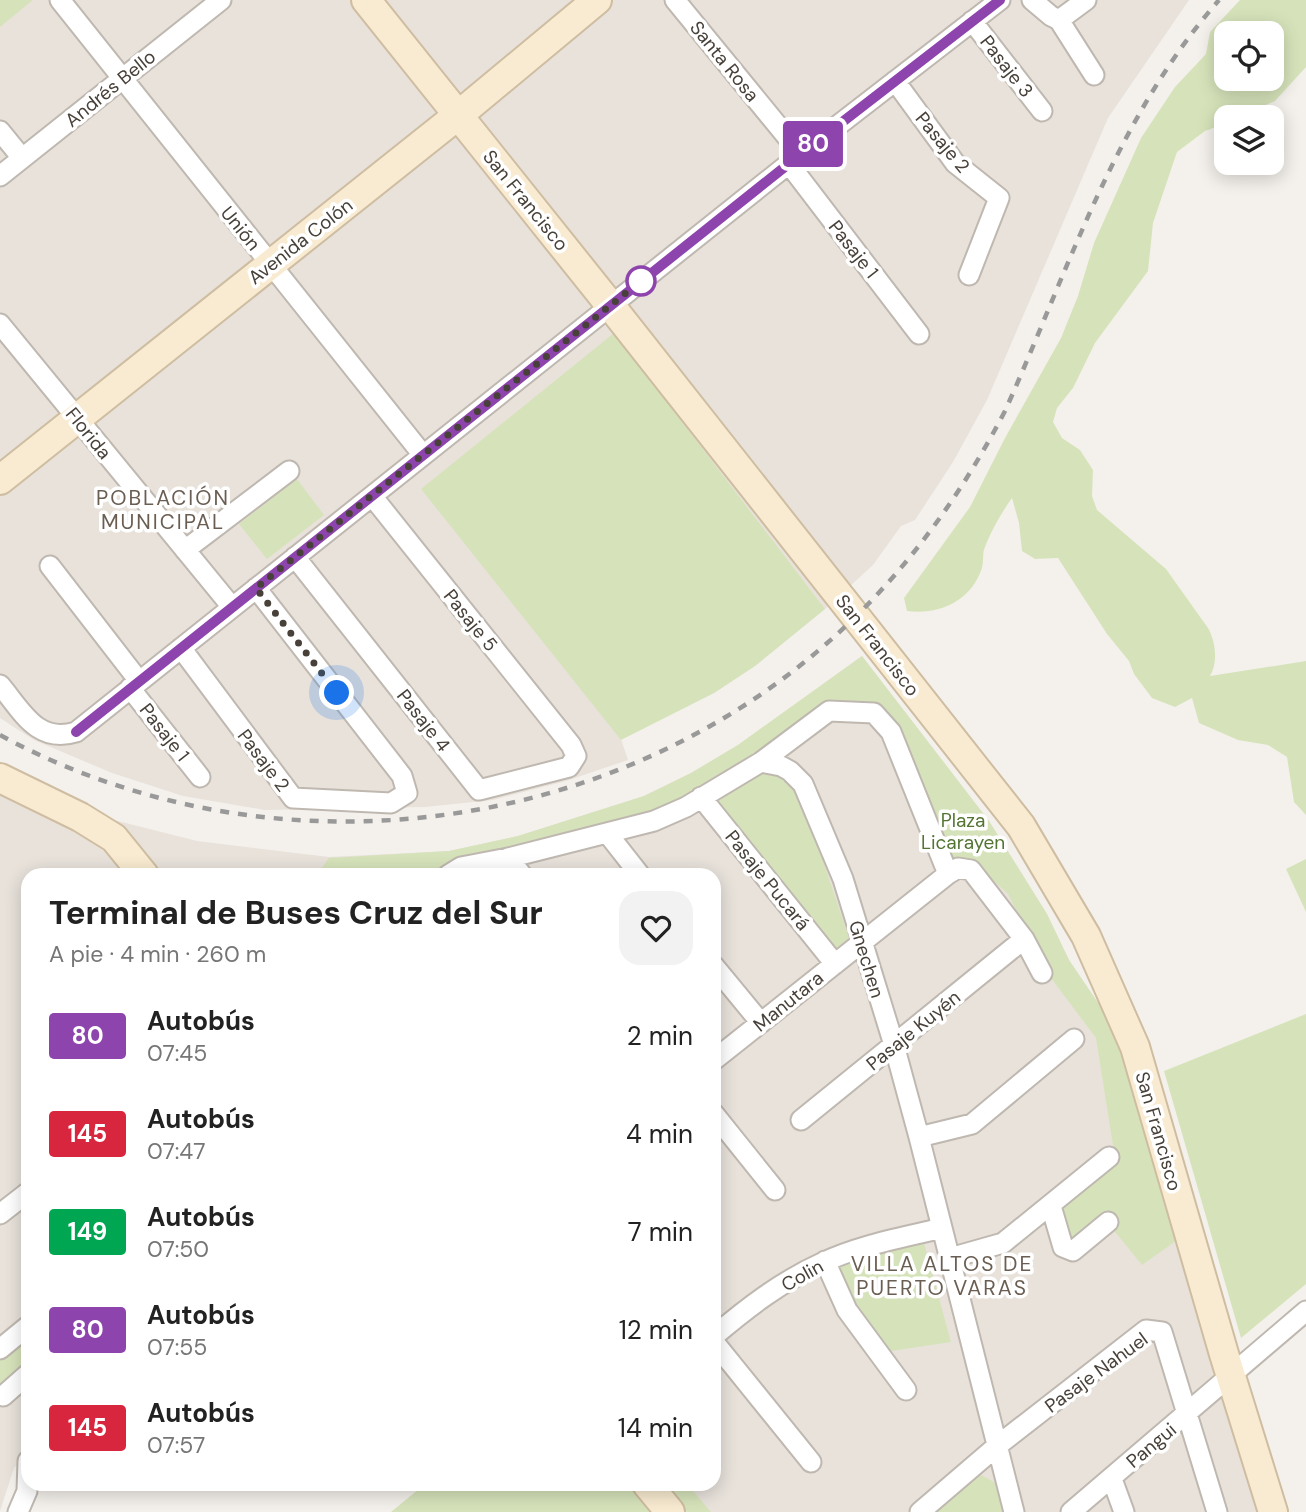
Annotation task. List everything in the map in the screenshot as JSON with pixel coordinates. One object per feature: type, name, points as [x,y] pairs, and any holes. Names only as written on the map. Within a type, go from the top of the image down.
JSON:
[{"type":"main road","name":"San Francisco","points":[[366,0],[1021,826],[1086,936],[1135,1047],[1273,1512]]},
{"type":"main road","name":"Avenida Colón","points":[[0,480],[458,115],[597,0]]},
{"type":"main road","points":[[0,778],[80,817],[114,838],[138,868]]},
{"type":"main road","points":[[653,1491],[670,1512]]},
{"type":"street","name":"Unión","points":[[60,0],[423,455]]},
{"type":"street","name":"Andrés Bello","points":[[0,176],[220,0]]},
{"type":"street","name":"Santa Rosa","points":[[675,0],[795,159]]},
{"type":"street","points":[[1032,0],[1059,20],[1094,75]]},
{"type":"street","points":[[1059,20],[1086,0]]},
{"type":"street","points":[[0,685],[36,727],[57,736],[76,732],[993,2]]},
{"type":"street","name":"Pasaje 3","points":[[972,21],[1042,111]]},
{"type":"street","name":"Pasaje 2","points":[[895,81],[955,163],[999,198],[969,275]]},
{"type":"street","points":[[0,131],[22,158]]},
{"type":"street","name":"Pasaje 1","points":[[795,159],[919,334]]},
{"type":"street","name":"Florida","points":[[0,324],[232,607]]},
{"type":"street","points":[[185,550],[289,471]]},
{"type":"street","name":"Pasaje 5","points":[[372,496],[571,745]]},
{"type":"street","name":"Pasaje 4","points":[[295,556],[479,790],[569,767],[576,756],[571,745]]},
{"type":"street","name":"Pasaje 1","points":[[50,566],[200,776]]},
{"type":"street","name":"Pasaje 2","points":[[181,648],[293,798],[391,803],[407,793],[402,776],[256,588]]},
{"type":"street","points":[[459,868],[654,821],[761,762],[829,711],[874,713],[891,732],[948,874],[958,868],[971,870],[1024,939],[1042,973]]},
{"type":"street","name":"Gnechen","points":[[761,762],[790,771],[808,793],[843,879],[919,1137],[1014,1512]]},
{"type":"street","name":"Pasaje Pucará","points":[[701,797],[835,964]]},
{"type":"street","points":[[607,833],[634,868]]},
{"type":"street","points":[[509,858],[517,868]]},
{"type":"street","name":"Manutara","points":[[721,1054],[948,874]]},
{"type":"street","name":"Pasaje Kuyén","points":[[801,1120],[1024,939]]},
{"type":"street","points":[[721,974],[761,1023]]},
{"type":"street","points":[[919,1137],[972,1124],[1074,1039]]},
{"type":"street","points":[[721,1123],[775,1190]]},
{"type":"street","points":[[950,1258],[1003,1243],[1109,1157]]},
{"type":"street","points":[[0,1214],[21,1198]]},
{"type":"street","points":[[1051,1206],[1063,1247],[1073,1251],[1108,1223]]},
{"type":"street","name":"Colin","points":[[721,1330],[760,1299],[825,1262],[872,1246],[942,1228]]},
{"type":"street","points":[[825,1262],[847,1310],[906,1390]]},
{"type":"street","name":"Pangui","points":[[1071,1512],[1306,1311]]},
{"type":"street","name":"Pasaje Nahuel","points":[[997,1446],[1146,1330],[1163,1332],[1187,1414]]},
{"type":"street","points":[[0,1349],[21,1332]]},
{"type":"street","points":[[721,1351],[811,1462]]},
{"type":"street","points":[[0,1371],[8,1391],[21,1380]]},
{"type":"street","points":[[1187,1414],[1217,1512]]},
{"type":"street","points":[[920,1512],[997,1446]]},
{"type":"street","points":[[1112,1479],[1124,1512]]},
{"type":"street","points":[[18,1512],[27,1491]]},
{"type":"shaded area","points":[[0,0],[1189,0],[1108,118],[987,400],[953,462],[915,520],[901,526],[873,565],[825,609],[755,666],[714,693],[621,739],[628,760],[566,781],[493,800],[425,807],[265,810],[183,796],[112,773],[34,740],[0,718]]},
{"type":"shaded area","points":[[862,656],[989,821],[1047,914],[1069,960],[1126,1044],[1266,1512],[658,1512],[641,1491],[721,1491],[721,868],[21,868],[21,1462],[14,1468],[0,1511],[0,764],[110,819],[197,841],[329,857],[449,851],[518,836],[644,796],[691,773],[738,745]]},
{"type":"green space","points":[[0,0],[33,0],[0,27]]},
{"type":"green space","points":[[1240,0],[1306,0],[1306,67],[1275,101],[1266,105],[1214,105],[1214,128],[1205,131],[1177,152],[1153,223],[1148,271],[1095,343],[1073,388],[1057,408],[1053,422],[1062,438],[1080,450],[1093,470],[1092,496],[1097,510],[1166,569],[1208,628],[1215,652],[1210,676],[1306,661],[1306,815],[1294,802],[1287,757],[1268,745],[1238,740],[1199,723],[1192,698],[1175,707],[1152,698],[1058,558],[1035,559],[1022,551],[1019,523],[1012,498],[987,541],[977,579],[962,597],[942,608],[919,612],[907,611],[904,598],[970,507],[1061,338],[1078,296],[1094,243],[1141,138],[1175,87],[1206,54],[1210,32],[1214,28],[1214,91],[1284,91],[1284,21],[1220,21]]},
{"type":"green space","points":[[614,333],[825,609],[755,666],[714,693],[621,740],[421,489]]},
{"type":"green space","points":[[297,479],[324,515],[267,559],[239,524]]},
{"type":"green space","name":"Plaza Licarayen","points":[[862,656],[989,821],[1047,914],[1069,960],[1126,1044],[1183,1236],[1142,1265],[1112,1228],[1076,1241],[1068,1239],[1059,1213],[1062,1203],[1115,1158],[1096,1038],[1048,974],[1008,894],[975,864],[953,861],[889,717],[876,704],[836,704],[752,761],[653,815],[462,868],[322,868],[329,858],[449,851],[518,836],[644,796],[691,773],[738,745]]},
{"type":"green space","points":[[763,771],[786,780],[802,798],[849,938],[832,952],[712,807],[718,797]]},
{"type":"green space","points":[[1306,859],[1306,912],[1286,869]]},
{"type":"green space","points":[[1306,1014],[1306,1284],[1241,1338],[1164,1071]]},
{"type":"green space","name":"VILLA ALTOS DE PUERTO VARAS","points":[[914,1241],[924,1243],[951,1342],[885,1352],[851,1307],[834,1269],[843,1262]]},
{"type":"green space","points":[[21,1338],[21,1372],[0,1389],[0,1355]]},
{"type":"green space","points":[[981,1475],[994,1482],[1004,1512],[935,1512]]},
{"type":"green space","points":[[416,1491],[641,1491],[658,1512],[391,1512]]},
{"type":"green space","points":[[669,1491],[693,1491],[711,1512],[687,1512]]},
{"type":"railway","points":[[0,735],[105,782],[216,810],[329,821],[442,815],[553,792],[659,752],[758,696],[848,624],[872,600],[936,524],[954,497],[1005,411],[1073,250],[1122,145],[1183,46],[1219,0]]},
{"type":"bus line","name":"80","points":[[76,732],[801,154],[1000,0]]},
{"type":"district","name":"POBLACIÓN MUNICIPAL","points":[[163,510]]},
{"type":"district","name":"VILLA ALTOS DE PUERTO VARAS","points":[[942,1276]]},
{"type":"route","points":[[337,693],[256,588],[641,281]]}]
